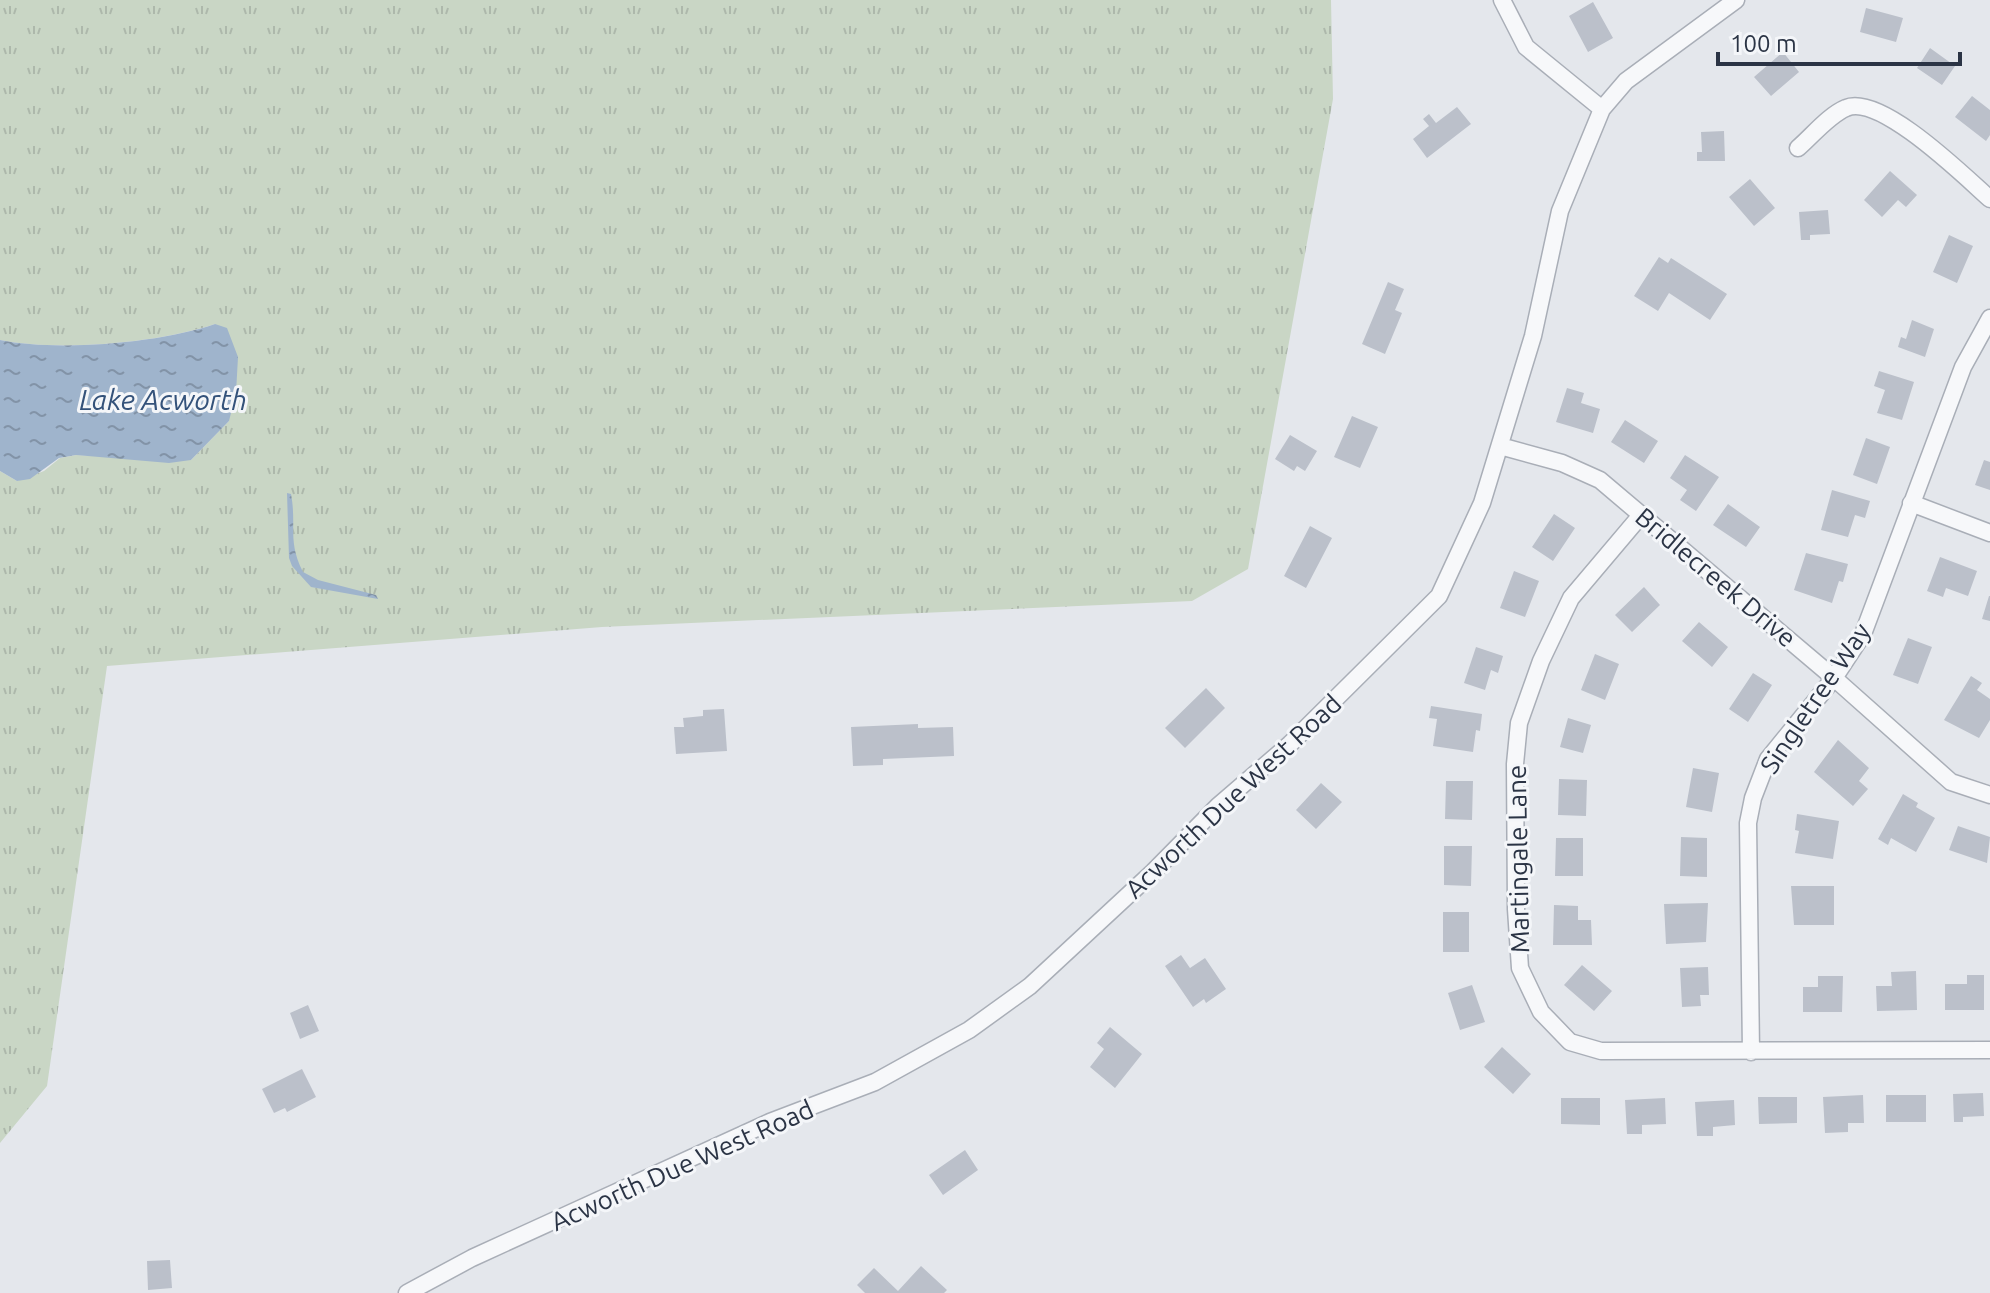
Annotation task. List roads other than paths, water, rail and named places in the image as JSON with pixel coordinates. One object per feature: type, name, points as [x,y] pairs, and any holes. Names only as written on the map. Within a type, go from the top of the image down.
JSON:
[{"type":"street","points":[[1502,0],[1526,47],[1602,109]]},
{"type":"street","name":"Acworth Due West Road","points":[[407,1293],[472,1258],[770,1122],[875,1082],[969,1030],[1030,986],[1153,872],[1218,806],[1290,744],[1439,596],[1482,503],[1533,336],[1560,211],[1602,109],[1626,81],[1736,0]]},
{"type":"street","points":[[1798,148],[1846,108],[1859,105],[1868,107],[1902,125],[1990,199]]},
{"type":"street","name":"Singletree Way","points":[[1751,1052],[1748,823],[1753,798],[1768,759],[1834,678],[1863,634],[1963,367],[1990,318]]},
{"type":"street","name":"Bridlecreek Drive","points":[[1500,446],[1562,463],[1600,480],[1834,678],[1951,782],[1990,795]]},
{"type":"street","points":[[1911,503],[1990,533]]},
{"type":"street","name":"Martingale Lane","points":[[1642,514],[1571,598],[1541,661],[1519,723],[1515,779],[1516,909],[1520,968],[1541,1012],[1570,1042],[1601,1051],[1990,1050]]},
{"type":"water","name":"Lake Acworth","points":[[215,324],[227,328],[238,357],[236,393],[229,421],[191,460],[169,463],[76,455],[59,458],[30,479],[17,481],[0,471],[0,340],[50,345],[109,344],[166,336]]},
{"type":"water","points":[[287,493],[291,494],[295,551],[303,572],[318,580],[376,595],[378,599],[311,587],[292,566],[289,558]]}]
